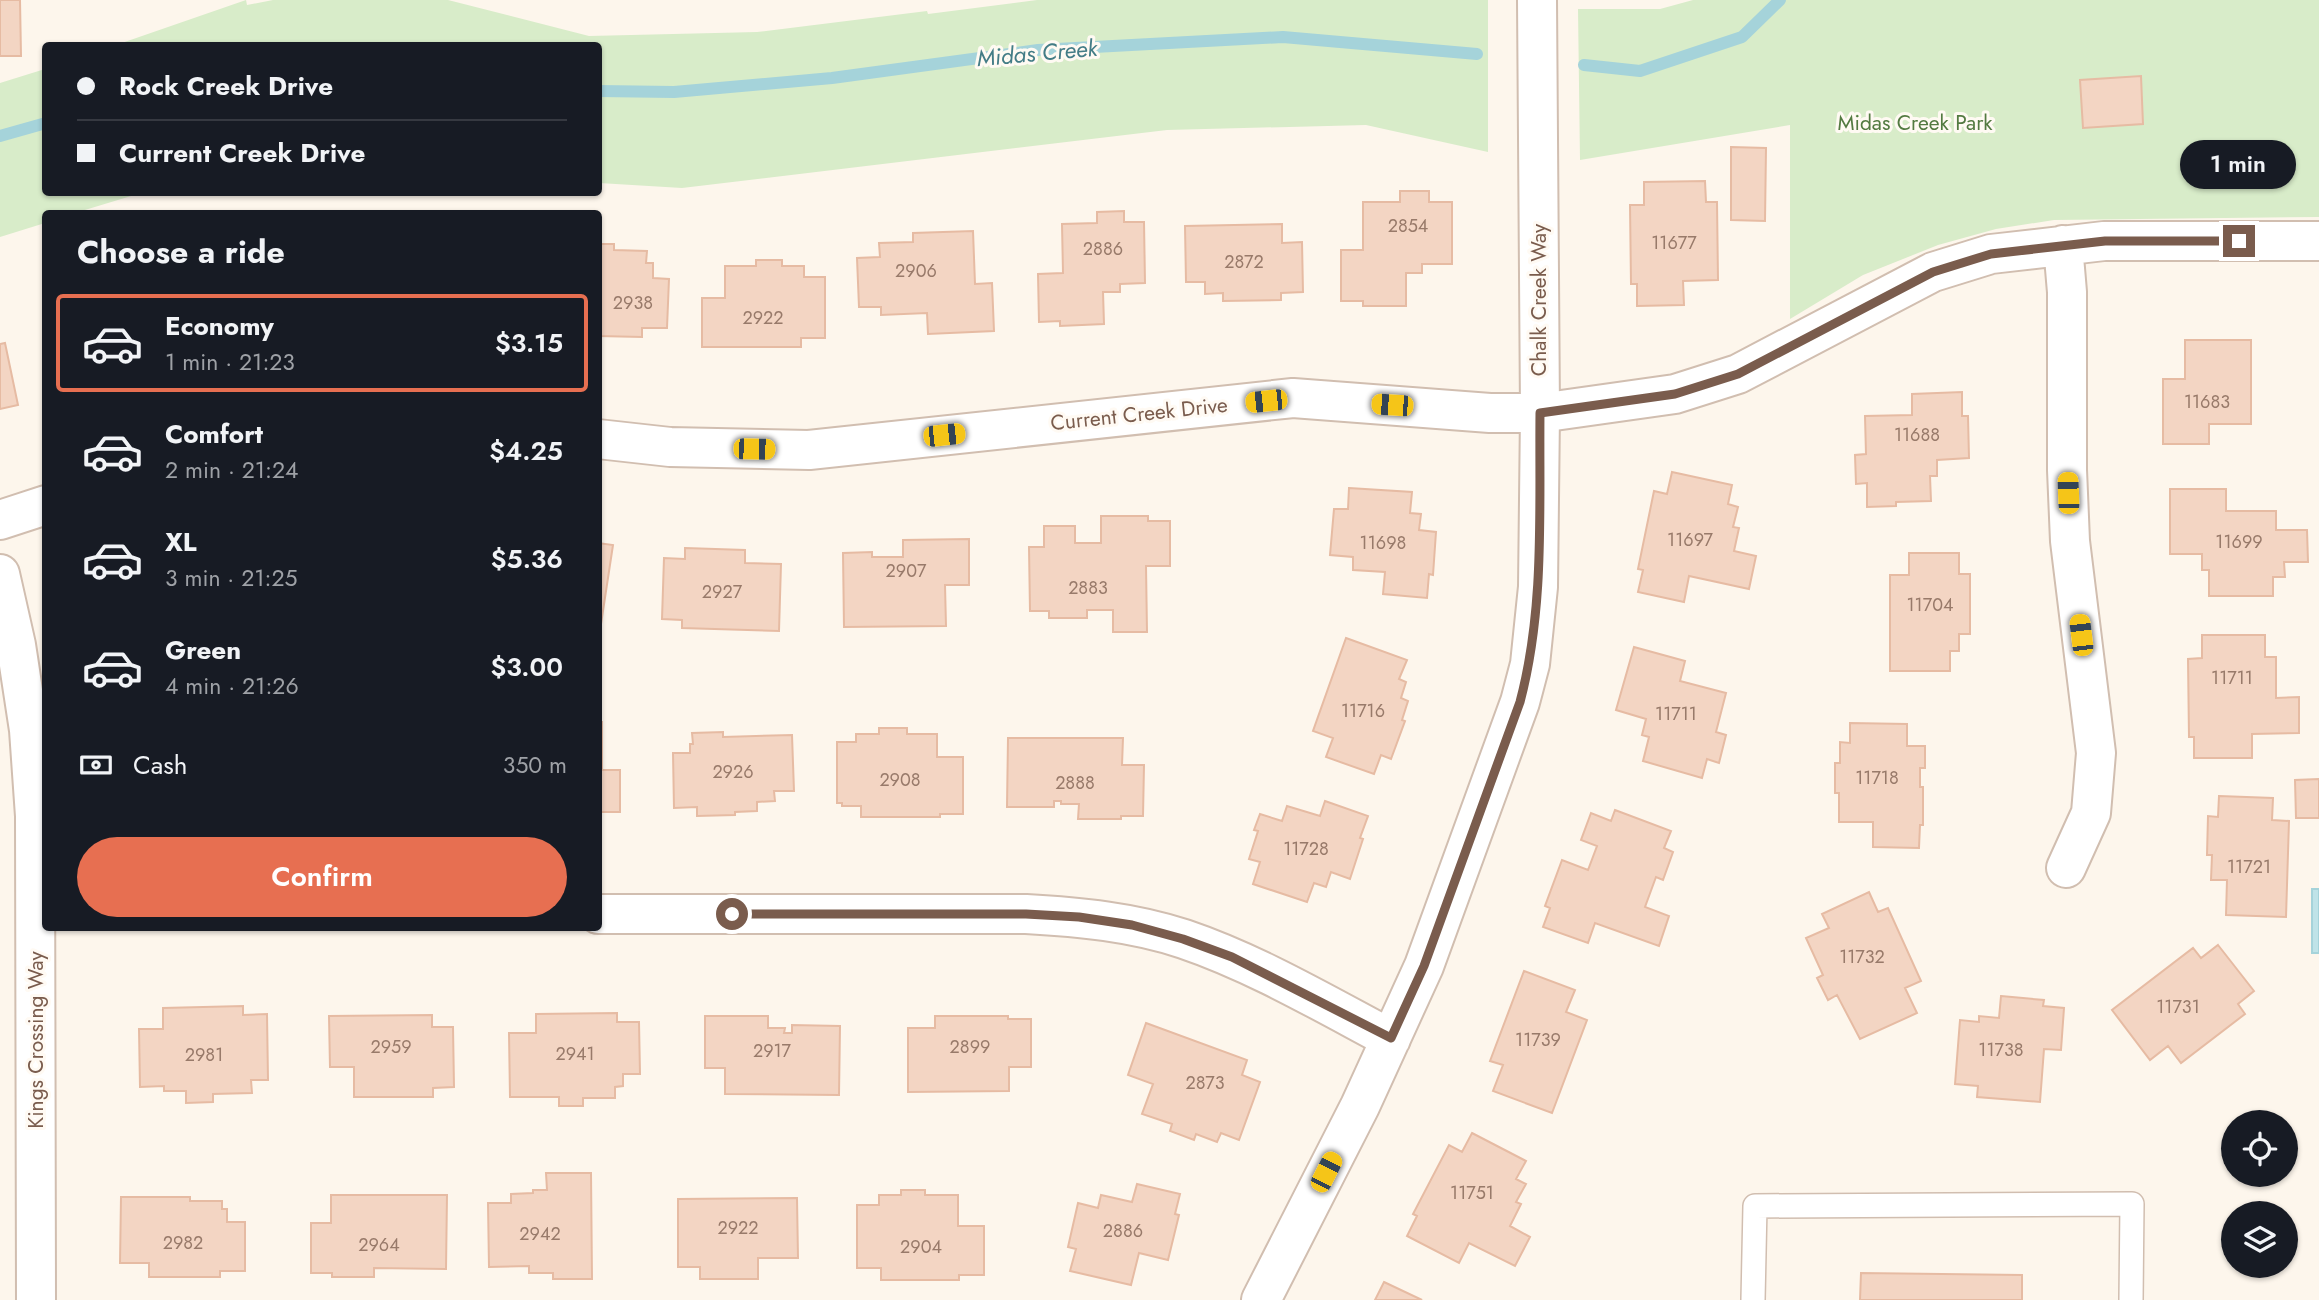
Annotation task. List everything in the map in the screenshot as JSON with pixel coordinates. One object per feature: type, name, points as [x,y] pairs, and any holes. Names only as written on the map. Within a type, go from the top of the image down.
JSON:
[{"type":"street","name":"Chalk Creek Way","points":[[1261,1300],[1360,1106],[1424,966],[1520,702],[1530,664],[1538,587],[1540,413],[1537,1]]},
{"type":"street","name":"Current Creek Drive","points":[[602,439],[670,447],[809,450],[1293,398],[1490,413],[1540,413],[1675,394],[1738,374],[1933,272],[1991,254],[2105,241],[2319,241]]},
{"type":"street","points":[[2063,245],[2067,292],[2070,541],[2095,753],[2091,813],[2066,868]]},
{"type":"street","points":[[0,520],[42,506]]},
{"type":"street","name":"Kings Crossing Way","points":[[0,574],[16,645],[29,730],[41,914],[37,1300]]},
{"type":"street","points":[[602,914],[1026,914],[1079,917],[1132,925],[1183,939],[1232,957],[1391,1038]]},
{"type":"lane","points":[[1753,1300],[1755,1206],[2132,1204],[2132,1300]]},
{"type":"green space","points":[[246,0],[247,5],[273,0],[448,0],[589,36],[757,32],[1037,0],[1488,0],[1488,152],[1366,125],[1167,130],[682,188],[602,183],[602,42],[125,42]]},
{"type":"green space","name":"Midas Creek Park","points":[[1693,0],[2319,0],[2319,217],[2054,220],[1996,229],[1938,245],[1863,275],[1790,319],[1790,125],[1580,160],[1578,9],[1660,9]]},
{"type":"green space","points":[[42,70],[42,196],[131,196],[85,210],[42,210],[42,224],[0,237],[0,83]]},
{"type":"water","points":[[2312,889],[2319,889],[2319,953],[2312,953]]},
{"type":"building","points":[[0,0],[20,0],[21,56],[0,56]]},
{"type":"building","points":[[2141,76],[2143,124],[2083,128],[2080,80]]},
{"type":"building","points":[[1731,147],[1766,148],[1765,221],[1731,220]]},
{"type":"building","points":[[1705,181],[1706,202],[1717,202],[1718,280],[1683,281],[1684,305],[1637,306],[1637,284],[1631,284],[1630,205],[1644,205],[1644,182]]},
{"type":"building","points":[[1400,191],[1429,191],[1429,202],[1452,202],[1452,264],[1422,264],[1422,273],[1406,273],[1406,306],[1363,306],[1363,301],[1341,301],[1341,250],[1363,250],[1363,202],[1400,202]]},
{"type":"building","points":[[1124,211],[1124,222],[1144,222],[1145,283],[1120,284],[1120,292],[1103,292],[1104,324],[1060,326],[1060,321],[1039,322],[1038,274],[1063,273],[1062,224],[1097,223],[1097,212]]},
{"type":"building","points":[[1282,224],[1282,243],[1302,242],[1303,292],[1281,293],[1281,300],[1223,301],[1223,293],[1205,294],[1205,282],[1186,282],[1185,226]]},
{"type":"building","points":[[973,231],[975,284],[992,283],[994,331],[928,334],[927,313],[881,315],[881,307],[859,307],[857,258],[880,257],[879,243],[913,242],[913,233]]},
{"type":"building","points":[[602,244],[614,244],[614,250],[647,251],[646,263],[653,263],[653,278],[669,279],[667,328],[642,328],[642,337],[602,336]]},
{"type":"building","points":[[756,260],[782,260],[782,266],[804,266],[804,277],[825,277],[825,338],[801,338],[801,347],[702,347],[702,298],[725,298],[725,266],[756,266]]},
{"type":"building","points":[[2185,340],[2251,340],[2251,424],[2209,424],[2209,444],[2163,444],[2163,379],[2185,379]]},
{"type":"building","points":[[5,343],[18,405],[0,409],[0,344]]},
{"type":"building","points":[[1962,392],[1962,416],[1968,416],[1969,458],[1937,460],[1937,476],[1930,476],[1931,501],[1896,502],[1896,506],[1867,507],[1867,483],[1856,484],[1855,455],[1866,454],[1865,416],[1912,415],[1912,394]]},
{"type":"building","points":[[1672,472],[1732,485],[1728,504],[1738,507],[1733,527],[1739,528],[1734,551],[1756,556],[1749,589],[1689,576],[1684,602],[1638,592],[1643,570],[1638,569],[1654,491],[1667,494]]},
{"type":"building","points":[[1349,488],[1412,492],[1410,513],[1421,514],[1419,530],[1436,532],[1433,575],[1429,574],[1427,598],[1383,594],[1385,572],[1353,570],[1353,557],[1330,555],[1334,509],[1348,509]]},
{"type":"building","points":[[2170,489],[2226,489],[2226,511],[2276,511],[2276,530],[2307,530],[2308,562],[2284,562],[2285,577],[2273,577],[2273,596],[2209,596],[2209,570],[2202,570],[2202,554],[2170,554]]},
{"type":"building","points":[[1101,516],[1148,516],[1148,521],[1170,521],[1170,566],[1146,566],[1147,632],[1113,632],[1113,610],[1087,610],[1087,618],[1049,618],[1049,611],[1030,611],[1029,547],[1044,547],[1044,526],[1075,526],[1075,543],[1101,543]]},
{"type":"building","points":[[969,539],[969,585],[945,585],[946,626],[844,627],[843,553],[872,552],[872,557],[903,557],[903,540]]},
{"type":"building","points":[[602,544],[613,545],[602,617]]},
{"type":"building","points":[[685,548],[745,550],[745,563],[781,564],[779,631],[682,628],[682,620],[662,619],[664,558],[685,559]]},
{"type":"building","points":[[1909,553],[1959,553],[1959,574],[1970,574],[1970,634],[1959,634],[1959,651],[1950,651],[1950,671],[1890,671],[1890,575],[1909,575]]},
{"type":"building","points":[[2202,635],[2265,635],[2265,657],[2276,657],[2276,698],[2299,697],[2299,733],[2252,734],[2252,758],[2194,758],[2194,737],[2189,737],[2188,659],[2202,658]]},
{"type":"building","points":[[1346,638],[1407,660],[1399,679],[1406,682],[1401,698],[1408,701],[1402,720],[1405,721],[1391,759],[1381,755],[1374,774],[1326,757],[1333,738],[1313,731]]},
{"type":"building","points":[[1634,647],[1685,661],[1680,681],[1726,693],[1716,732],[1726,735],[1719,763],[1707,759],[1702,778],[1643,761],[1649,737],[1642,735],[1646,719],[1616,710]]},
{"type":"building","points":[[1850,723],[1907,724],[1907,746],[1925,746],[1925,768],[1920,768],[1923,825],[1920,825],[1919,848],[1873,847],[1873,822],[1839,822],[1835,763],[1840,763],[1840,742],[1850,743]]},
{"type":"building","points":[[879,728],[907,728],[907,734],[937,734],[937,757],[963,757],[963,814],[940,814],[940,817],[861,817],[861,806],[842,806],[842,803],[837,803],[837,742],[856,742],[856,734],[879,734]]},
{"type":"building","points":[[723,732],[723,737],[792,735],[794,791],[774,791],[775,801],[757,802],[757,811],[735,812],[735,815],[697,816],[697,807],[674,808],[673,753],[690,753],[692,733]]},
{"type":"building","points":[[1008,738],[1123,738],[1122,765],[1144,765],[1143,816],[1078,819],[1079,804],[1061,804],[1061,801],[1054,801],[1054,807],[1007,807]]},
{"type":"building","points":[[602,770],[620,770],[620,812],[602,812]]},
{"type":"building","points":[[2319,779],[2319,818],[2296,818],[2295,780]]},
{"type":"building","points":[[2219,796],[2273,798],[2272,820],[2289,821],[2286,917],[2226,915],[2227,880],[2211,880],[2212,855],[2207,855],[2208,816],[2218,817]]},
{"type":"building","points":[[1325,801],[1368,816],[1350,879],[1331,872],[1326,887],[1314,883],[1307,902],[1253,884],[1260,862],[1249,859],[1260,814],[1282,821],[1287,806],[1320,816]]},
{"type":"building","points":[[1615,810],[1671,831],[1664,848],[1673,852],[1663,880],[1656,877],[1645,907],[1669,916],[1659,946],[1595,923],[1588,943],[1543,927],[1550,908],[1545,906],[1562,860],[1588,870],[1597,846],[1581,840],[1591,813],[1611,821]]},
{"type":"building","points":[[1869,892],[1878,912],[1888,908],[1921,981],[1905,988],[1917,1013],[1860,1039],[1837,995],[1828,1000],[1817,978],[1823,975],[1806,938],[1829,928],[1822,914]]},
{"type":"building","points":[[2218,945],[2254,991],[2238,1004],[2245,1014],[2181,1063],[2168,1046],[2150,1060],[2112,1010],[2193,948],[2201,958]]},
{"type":"building","points":[[1524,971],[1575,990],[1566,1012],[1587,1020],[1552,1113],[1493,1091],[1503,1065],[1490,1061]]},
{"type":"building","points":[[2001,996],[2044,1000],[2043,1006],[2064,1008],[2061,1050],[2044,1049],[2040,1102],[1977,1097],[1978,1086],[1955,1084],[1960,1020],[1979,1022],[1979,1016],[1999,1018]]},
{"type":"building","points":[[243,1006],[243,1015],[267,1014],[268,1080],[251,1080],[252,1093],[213,1094],[213,1102],[186,1103],[186,1091],[164,1091],[164,1086],[140,1087],[139,1029],[163,1029],[163,1008]]},
{"type":"building","points":[[617,1013],[617,1022],[639,1022],[640,1074],[623,1074],[623,1086],[615,1087],[615,1098],[583,1098],[583,1106],[559,1106],[559,1097],[510,1097],[509,1033],[536,1033],[536,1014]]},
{"type":"building","points":[[432,1015],[432,1027],[453,1027],[454,1087],[433,1088],[433,1097],[354,1097],[354,1067],[330,1067],[329,1016]]},
{"type":"building","points":[[705,1016],[768,1016],[768,1028],[785,1028],[784,1033],[792,1033],[792,1025],[840,1026],[839,1095],[725,1094],[725,1068],[705,1068]]},
{"type":"building","points":[[935,1016],[1008,1016],[1008,1019],[1031,1019],[1031,1067],[1009,1067],[1009,1091],[908,1092],[908,1028],[935,1028]]},
{"type":"building","points":[[1146,1023],[1247,1060],[1242,1075],[1260,1082],[1239,1140],[1221,1133],[1217,1142],[1196,1134],[1194,1140],[1170,1131],[1172,1124],[1142,1114],[1153,1084],[1128,1075]]},
{"type":"building","points":[[1472,1133],[1526,1161],[1516,1179],[1526,1184],[1516,1202],[1521,1204],[1510,1226],[1530,1237],[1515,1266],[1469,1243],[1459,1263],[1407,1236],[1417,1216],[1413,1214],[1449,1145],[1462,1152]]},
{"type":"building","points":[[546,1173],[591,1173],[592,1279],[553,1279],[553,1273],[529,1273],[529,1266],[489,1267],[488,1203],[511,1203],[511,1194],[547,1190]]},
{"type":"building","points":[[1137,1184],[1180,1194],[1175,1214],[1179,1215],[1168,1260],[1139,1253],[1131,1285],[1070,1271],[1076,1249],[1068,1247],[1078,1203],[1098,1208],[1101,1195],[1132,1202]]},
{"type":"building","points":[[901,1190],[925,1190],[925,1195],[958,1195],[958,1226],[984,1226],[984,1275],[959,1275],[959,1280],[881,1280],[881,1268],[857,1268],[857,1205],[879,1205],[879,1195],[901,1195]]},
{"type":"building","points":[[331,1195],[447,1195],[446,1269],[374,1268],[374,1277],[332,1277],[332,1273],[311,1273],[311,1223],[331,1223]]},
{"type":"building","points":[[121,1197],[190,1197],[190,1201],[222,1201],[222,1209],[227,1209],[227,1222],[245,1222],[245,1271],[220,1271],[220,1277],[149,1277],[149,1263],[120,1263]]},
{"type":"building","points":[[797,1198],[798,1258],[758,1258],[758,1279],[700,1279],[700,1267],[678,1267],[678,1199]]},
{"type":"building","points":[[1861,1273],[2022,1275],[2022,1300],[1860,1300]]},
{"type":"building","points":[[1384,1282],[1422,1300],[1375,1300]]},
{"type":"waterway","name":"Midas Creek","points":[[1584,65],[1640,71],[1742,37],[1780,0]]},
{"type":"waterway","name":"Midas Creek","points":[[602,91],[674,92],[832,78],[1038,50],[1283,37],[1477,54]]},
{"type":"waterway","name":"Midas Creek","points":[[0,136],[42,124]]},
{"type":"route","points":[[732,914],[1026,914],[1079,917],[1132,925],[1183,939],[1232,957],[1391,1038],[1424,966],[1520,702],[1530,664],[1538,587],[1540,413],[1675,394],[1738,374],[1933,272],[1991,254],[2105,241],[2239,241]]}]
